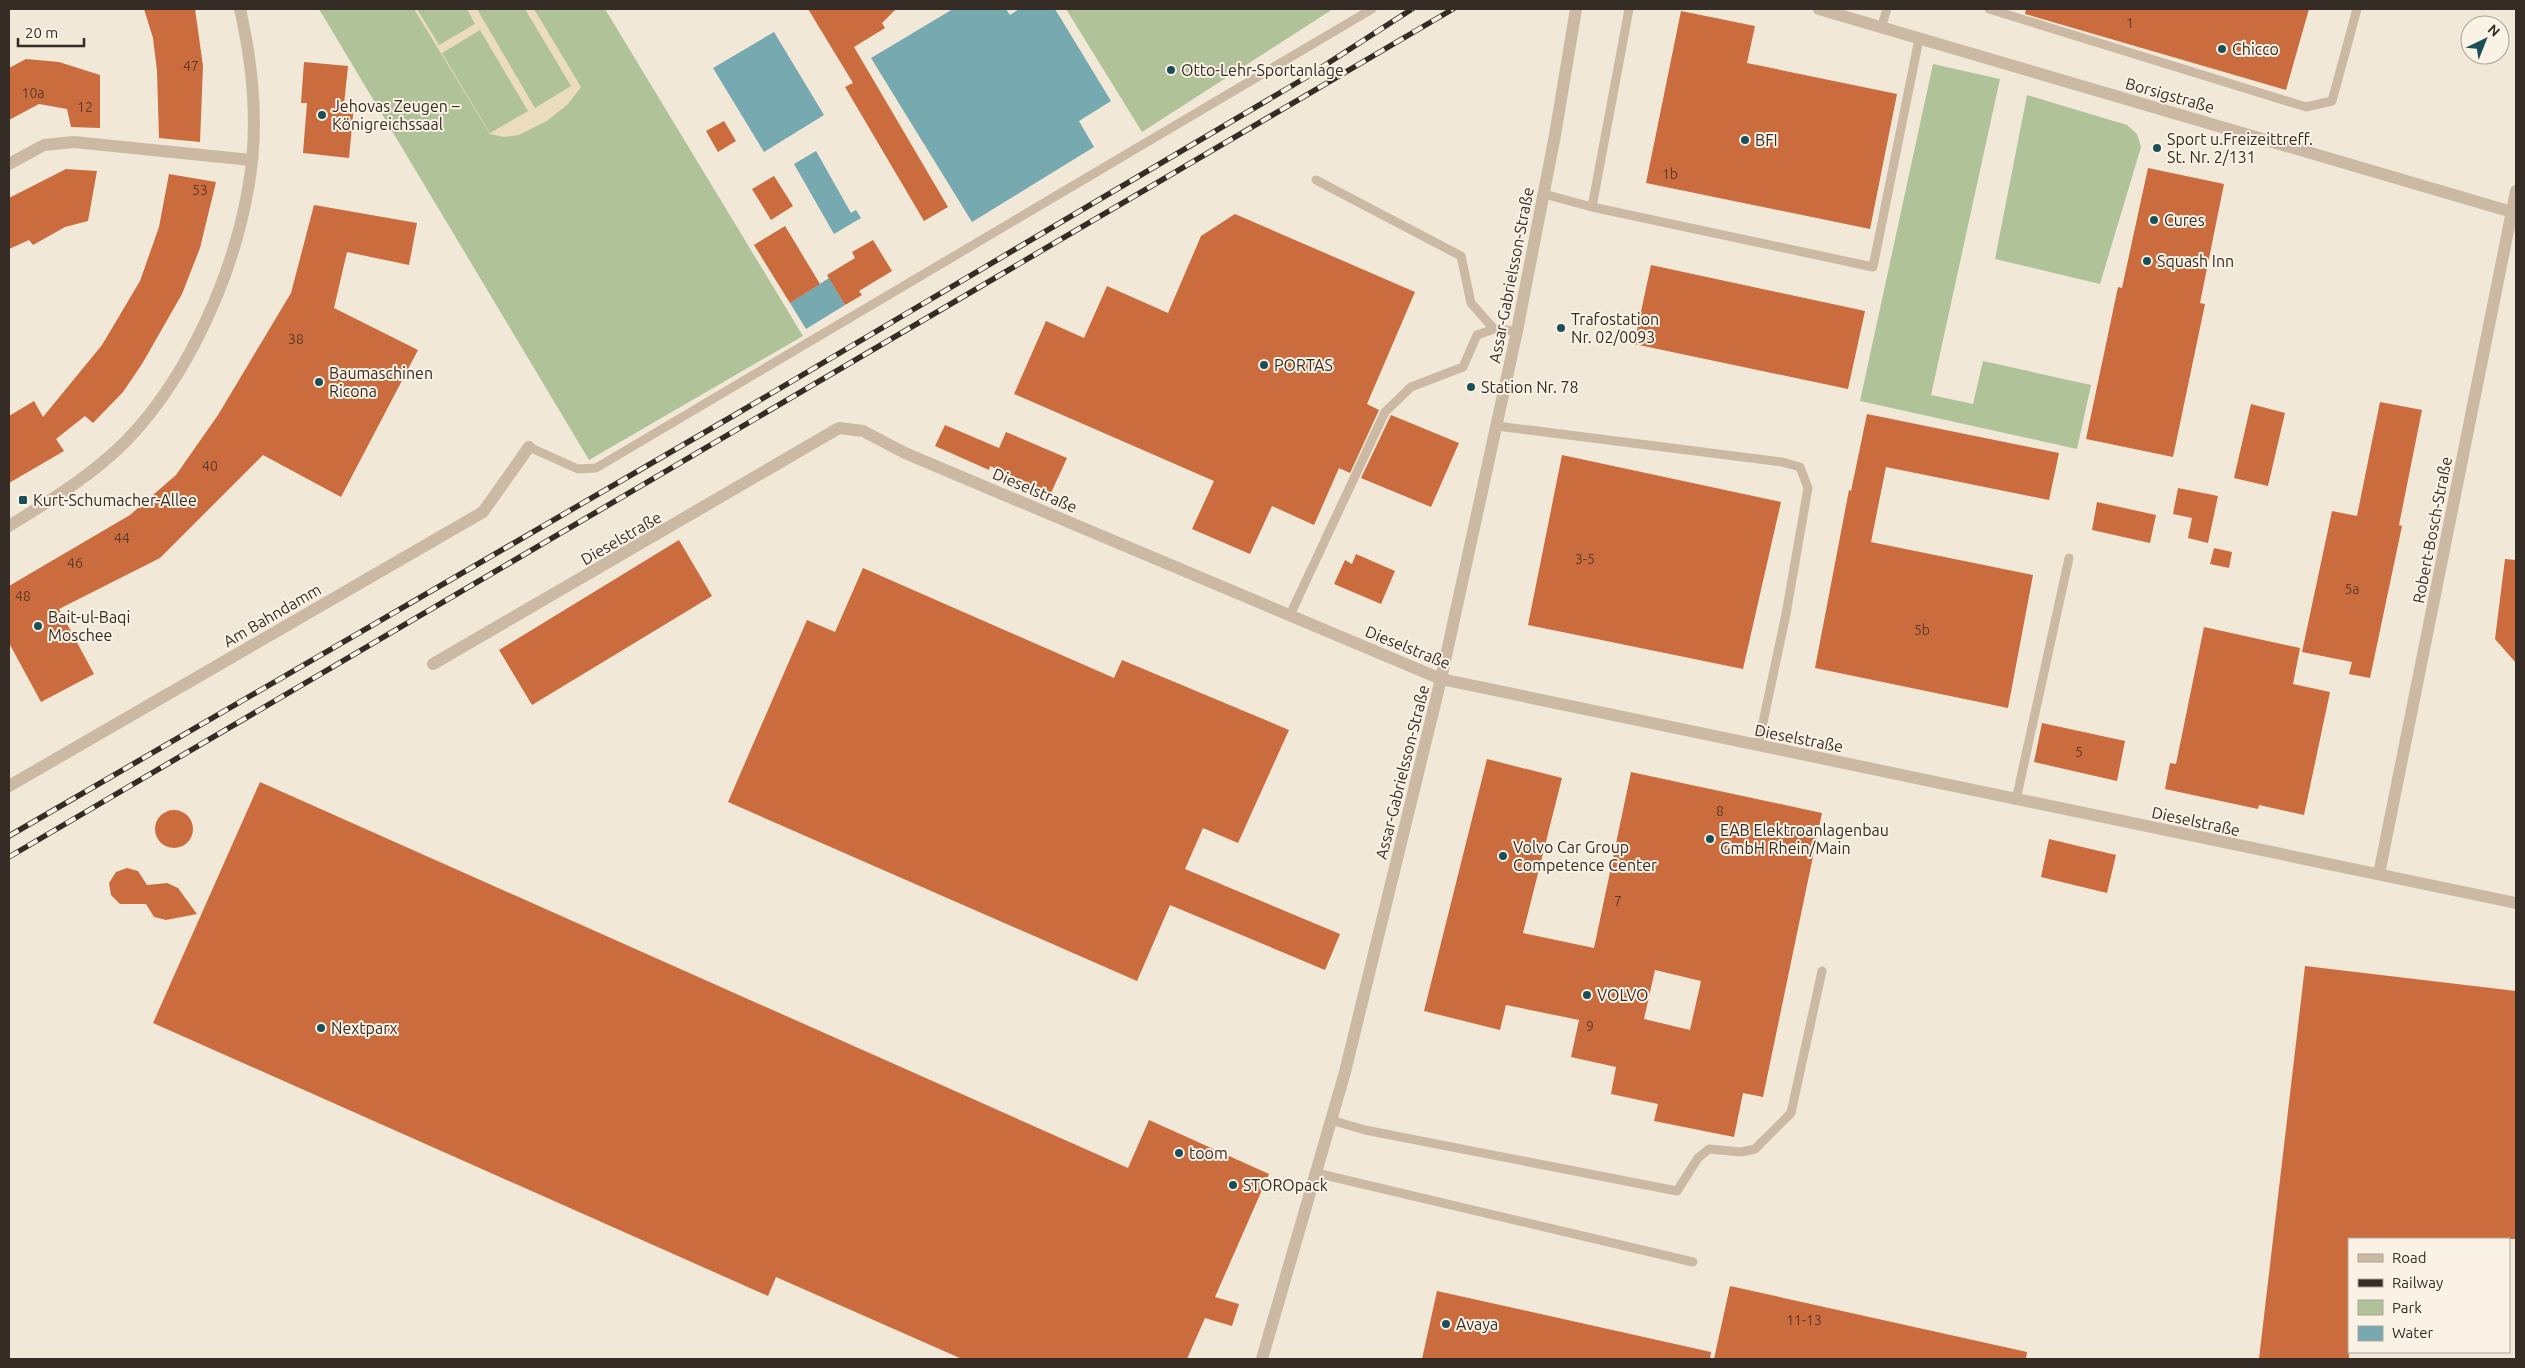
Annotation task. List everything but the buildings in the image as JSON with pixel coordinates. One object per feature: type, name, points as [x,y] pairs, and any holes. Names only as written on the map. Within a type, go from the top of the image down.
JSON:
[{"type":"street","points":[[9,526],[77,483],[109,457],[154,408],[190,352],[234,248],[249,188],[254,130],[251,79],[246,37],[240,9]]},
{"type":"street","name":"Assar-Gabrielsson-Straße","points":[[1262,1359],[1346,1072],[1441,680],[1517,331],[1544,194],[1576,9]]},
{"type":"street","name":"Borsigstraße","points":[[1819,9],[2512,212]]},
{"type":"street","points":[[9,164],[44,145],[74,142],[251,160]]},
{"type":"street","name":"Robert-Bosch-Straße","points":[[2379,874],[2516,191]]},
{"type":"street","name":"Dieselstraße","points":[[433,664],[839,428],[863,431],[904,453],[1441,680],[2516,903]]},
{"type":"street","name":"Am Bahndamm","points":[[9,786],[483,512],[529,447]]},
{"type":"lane","points":[[529,447],[578,469],[596,468],[1372,9]]},
{"type":"lane","points":[[1592,207],[1629,9]]},
{"type":"lane","points":[[1881,28],[1887,9]]},
{"type":"lane","points":[[1989,9],[2306,107],[2332,101],[2357,9]]},
{"type":"lane","points":[[1544,194],[1592,207],[1873,267],[1919,39]]},
{"type":"lane","points":[[1316,180],[1461,256],[1471,303],[1494,329]]},
{"type":"lane","points":[[1290,615],[1385,412],[1411,386],[1463,367],[1477,335],[1494,329],[1517,331]]},
{"type":"lane","points":[[1497,426],[1782,462],[1800,467],[1808,488],[1786,614],[1758,746]]},
{"type":"lane","points":[[2016,800],[2069,558]]},
{"type":"lane","points":[[1331,1120],[1365,1130],[1677,1191],[1698,1158],[1709,1149],[1741,1152],[1756,1149],[1791,1114],[1822,971]]},
{"type":"lane","points":[[1316,1173],[1693,1262]]},
{"type":"green space","points":[[319,9],[605,9],[803,336],[589,460]]},
{"type":"green space","name":"Otto-Lehr-Sportanlage","points":[[1066,9],[1333,9],[1142,132]]},
{"type":"green space","points":[[1933,64],[2000,79],[1931,395],[1973,404],[1983,361],[2091,385],[2077,449],[1860,401]]},
{"type":"green space","points":[[2027,95],[2127,125],[2137,134],[2141,147],[2100,284],[1995,259]]},
{"type":"shaded area","points":[[414,9],[417,9],[439,45],[475,24],[467,9],[477,9],[535,108],[571,86],[525,9],[534,9],[581,87],[568,104],[547,121],[519,135],[504,137],[490,134]],"holes":[[[480,30],[528,111],[490,133],[442,53]]]},
{"type":"water","points":[[953,9],[1006,9],[1010,15],[1019,9],[1055,9],[1111,101],[1079,121],[1094,147],[972,222],[871,58]]},
{"type":"water","points":[[774,32],[824,115],[764,152],[713,68]]},
{"type":"water","points":[[816,151],[851,213],[856,210],[861,218],[834,234],[794,164]]},
{"type":"water","points":[[829,278],[845,305],[806,329],[790,303]]},
{"type":"railway","points":[[9,836],[738,413],[1305,78],[1412,9]]},
{"type":"railway","points":[[9,857],[1453,9]]},
{"type":"place","name":"Chicco","points":[[2222,49]]},
{"type":"place","name":"Otto-Lehr-Sportanlage","points":[[1171,70]]},
{"type":"place","name":"Jehovas Zeugen – Königreichssaal","points":[[322,115]]},
{"type":"place","name":"BFI","points":[[1745,140]]},
{"type":"place","name":"Sport u.Freizeittreff. St. Nr. 2/131","points":[[2157,148]]},
{"type":"place","name":"Cures","points":[[2154,220]]},
{"type":"place","name":"Squash Inn","points":[[2147,261]]},
{"type":"place","name":"Trafostation Nr. 02/0093","points":[[1561,328]]},
{"type":"place","name":"PORTAS","points":[[1264,365]]},
{"type":"place","name":"Baumaschinen Ricona","points":[[319,382]]},
{"type":"place","name":"Station Nr. 78","points":[[1471,387]]},
{"type":"place","name":"Kurt-Schumacher-Allee","points":[[23,500]]},
{"type":"place","name":"Bait-ul-Baqi Moschee","points":[[38,626]]},
{"type":"place","name":"EAB Elektroanlagenbau GmbH Rhein/Main","points":[[1710,839]]},
{"type":"place","name":"Volvo Car Group Competence Center","points":[[1503,856]]},
{"type":"place","name":"VOLVO","points":[[1587,995]]},
{"type":"place","name":"Nextparx","points":[[321,1028]]},
{"type":"place","name":"toom","points":[[1179,1153]]},
{"type":"place","name":"STOROpack","points":[[1233,1185]]},
{"type":"place","name":"Avaya","points":[[1446,1324]]}]
